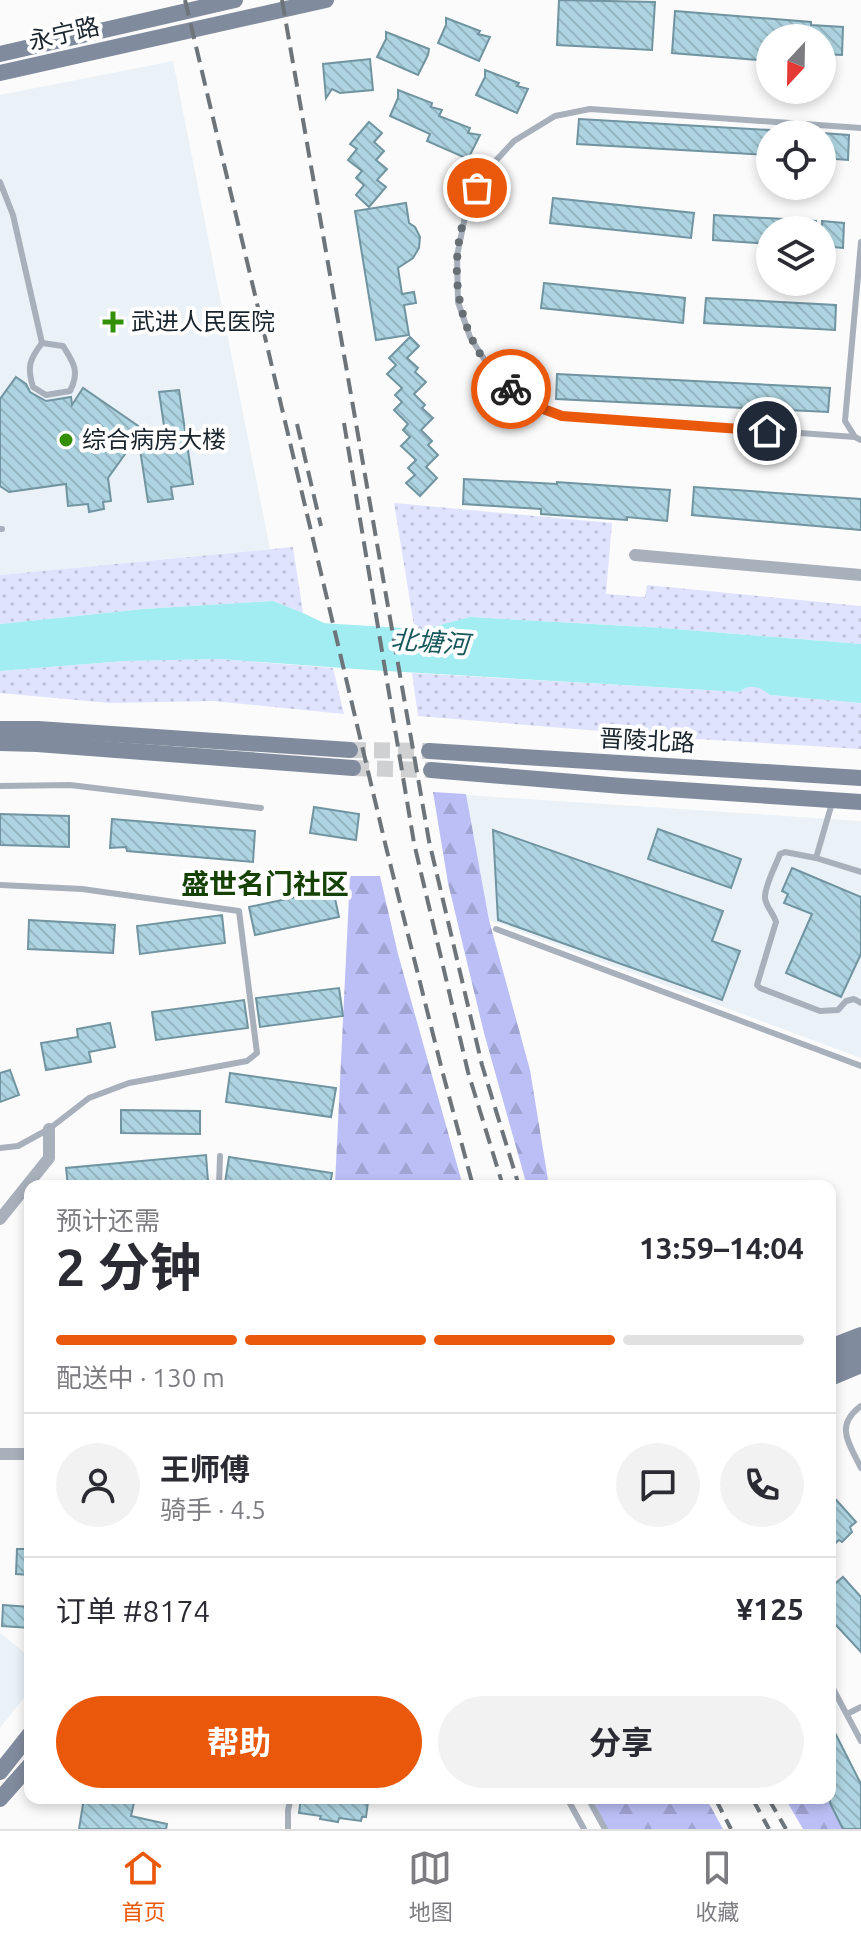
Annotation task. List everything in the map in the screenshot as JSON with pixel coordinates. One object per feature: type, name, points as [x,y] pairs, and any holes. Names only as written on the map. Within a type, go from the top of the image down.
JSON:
[{"type":"main road","name":"永宁路","points":[[0,54],[235,0]]},
{"type":"main road","name":"永宁路","points":[[0,73],[326,0]]},
{"type":"main road","points":[[0,729],[350,750]]},
{"type":"main road","points":[[0,743],[353,768]]},
{"type":"main road","name":"晋陵北路","points":[[429,751],[861,778]]},
{"type":"main road","name":"晋陵北路","points":[[431,770],[861,802]]},
{"type":"main road","points":[[836,1345],[861,1335]]},
{"type":"main road","points":[[836,1360],[861,1350]]},
{"type":"main road","points":[[836,1375],[861,1365]]},
{"type":"main road","points":[[0,1772],[24,1742]]},
{"type":"main road","points":[[0,1799],[24,1772]]},
{"type":"street","points":[[635,555],[861,575]]},
{"type":"street","points":[[31,1180],[49,1158],[49,1129]]},
{"type":"street","points":[[0,1219],[24,1189]]},
{"type":"street","points":[[0,1454],[24,1454]]},
{"type":"lane","points":[[858,439],[562,416],[530,404],[495,376],[470,337],[458,302],[457,256],[467,207],[488,169],[514,141],[555,116],[590,109],[861,128]]},
{"type":"lane","points":[[0,182],[13,215],[42,343],[33,355],[28,371],[33,387],[46,395],[70,391],[76,366],[63,346],[42,343]]},
{"type":"lane","points":[[858,439],[845,421],[861,242]]},
{"type":"lane","points":[[0,786],[70,785],[261,808]]},
{"type":"lane","points":[[816,858],[833,800]]},
{"type":"lane","points":[[861,872],[816,858],[785,852],[780,854],[764,894],[776,922],[757,985],[820,1011],[838,1010],[846,1001],[854,999],[861,1003]]},
{"type":"lane","points":[[0,885],[82,889],[239,911],[257,1053],[247,1061],[129,1083],[89,1098],[49,1129],[18,1146],[0,1148]]},
{"type":"lane","points":[[496,929],[861,1066]]},
{"type":"lane","points":[[219,1180],[220,1156]]},
{"type":"lane","points":[[861,1406],[850,1414],[845,1435],[861,1468]]},
{"type":"lane","points":[[836,1694],[861,1741]]},
{"type":"lane","points":[[847,1714],[861,1707]]},
{"type":"lane","points":[[288,1829],[290,1804]]},
{"type":"lane","points":[[570,1804],[584,1829]]},
{"type":"lane","points":[[591,1804],[605,1829]]},
{"type":"shaded area","name":"武进人民医院","points":[[173,61],[270,549],[0,575],[0,95]]},
{"type":"shaded area","points":[[394,503],[612,523],[606,594],[645,597],[647,585],[861,606],[861,644],[470,617],[415,632]]},
{"type":"shaded area","points":[[293,547],[303,613],[273,601],[144,609],[0,624],[0,575]]},
{"type":"shaded area","points":[[220,659],[333,668],[344,714],[214,701],[110,703],[0,693],[0,671],[124,661]]},
{"type":"shaded area","points":[[412,673],[740,692],[747,687],[755,687],[770,695],[861,703],[861,749],[418,716]]},
{"type":"shaded area","points":[[466,795],[861,821],[861,1058],[489,920]]},
{"type":"shaded area","points":[[0,1633],[24,1652],[24,1698],[0,1728]]},
{"type":"green space","points":[[433,792],[466,794],[489,920],[530,1070],[548,1180],[525,1180],[484,1033],[448,883]]},
{"type":"green space","points":[[350,876],[380,876],[398,954],[461,1180],[335,1180]]},
{"type":"green space","points":[[595,1804],[709,1804],[723,1829],[607,1829]]},
{"type":"green space","points":[[788,1804],[830,1804],[843,1829],[803,1829]]},
{"type":"water","points":[[273,601],[368,644],[470,617],[861,644],[861,703],[770,695],[755,687],[740,692],[220,659],[124,661],[0,671],[0,624],[144,609]]},
{"type":"building","points":[[559,0],[655,2],[652,50],[557,45]]},
{"type":"building","points":[[675,11],[811,22],[756,24],[756,60],[672,53]]},
{"type":"building","points":[[446,18],[490,37],[479,61],[438,43]]},
{"type":"building","points":[[836,27],[843,27],[842,55],[836,55]]},
{"type":"building","points":[[386,32],[429,49],[418,75],[377,57]]},
{"type":"building","points":[[370,59],[373,90],[340,93],[332,89],[326,98],[323,64]]},
{"type":"building","points":[[485,70],[528,89],[517,113],[476,95]]},
{"type":"building","points":[[398,90],[432,103],[431,107],[442,110],[439,116],[470,128],[468,133],[480,135],[468,159],[427,141],[430,134],[390,116]]},
{"type":"building","points":[[579,119],[756,129],[756,154],[577,144]]},
{"type":"building","points":[[369,122],[382,133],[374,142],[384,151],[376,160],[387,169],[377,180],[386,187],[369,207],[356,195],[364,185],[356,178],[362,171],[348,160],[357,149],[350,144]]},
{"type":"building","points":[[836,134],[849,135],[848,160],[836,159]]},
{"type":"building","points":[[553,198],[694,213],[691,238],[550,223]]},
{"type":"building","points":[[406,203],[409,223],[420,237],[419,248],[413,258],[398,268],[402,294],[414,292],[416,303],[404,305],[409,335],[376,340],[355,211]]},
{"type":"building","points":[[714,215],[756,217],[756,243],[713,240]]},
{"type":"building","points":[[836,222],[844,223],[843,248],[836,247]]},
{"type":"building","points":[[544,283],[685,298],[683,323],[541,308]]},
{"type":"building","points":[[706,298],[836,305],[835,330],[704,323]]},
{"type":"building","points":[[410,337],[419,346],[407,358],[418,368],[415,372],[426,382],[414,394],[425,405],[422,408],[433,418],[421,430],[432,441],[428,445],[438,455],[426,467],[437,478],[420,496],[406,483],[415,475],[408,468],[416,460],[401,446],[410,437],[403,430],[408,424],[394,410],[402,402],[395,395],[402,388],[387,374],[396,365],[389,358]]},
{"type":"building","points":[[557,374],[830,388],[828,412],[556,399]]},
{"type":"building","points":[[16,377],[26,384],[30,392],[46,401],[71,397],[72,405],[83,388],[150,434],[165,432],[159,392],[179,390],[193,484],[171,487],[173,499],[148,502],[138,436],[108,478],[111,501],[103,502],[104,509],[89,512],[88,504],[68,506],[66,484],[9,492],[0,486],[0,399]]},
{"type":"building","points":[[464,479],[670,490],[667,521],[541,514],[541,509],[463,504]]},
{"type":"building","points":[[694,487],[861,499],[861,530],[692,515]]},
{"type":"building","points":[[314,807],[359,814],[356,840],[310,833]]},
{"type":"building","points":[[0,814],[69,816],[69,847],[0,845]]},
{"type":"building","points":[[112,819],[255,831],[253,862],[127,851],[126,847],[110,848]]},
{"type":"building","points":[[658,829],[741,859],[731,888],[648,859]]},
{"type":"building","points":[[493,830],[723,911],[712,941],[740,951],[722,1000],[498,920]]},
{"type":"building","points":[[792,868],[861,897],[861,954],[841,997],[786,973],[812,914],[784,903],[788,894],[782,891]]},
{"type":"building","points":[[333,889],[339,917],[255,935],[249,907]]},
{"type":"building","points":[[222,915],[225,943],[140,954],[137,926]]},
{"type":"building","points":[[29,920],[115,925],[113,953],[28,949]]},
{"type":"building","points":[[339,988],[343,1016],[260,1027],[256,998]]},
{"type":"building","points":[[244,1000],[248,1028],[156,1040],[152,1012]]},
{"type":"building","points":[[110,1023],[115,1047],[89,1052],[91,1062],[46,1070],[41,1043],[78,1037],[77,1029]]},
{"type":"building","points":[[10,1070],[19,1095],[0,1102],[0,1073]]},
{"type":"building","points":[[230,1073],[336,1088],[331,1117],[226,1102]]},
{"type":"building","points":[[121,1110],[200,1111],[200,1134],[121,1133]]},
{"type":"building","points":[[206,1155],[208,1180],[67,1180],[66,1168]]},
{"type":"building","points":[[229,1157],[332,1173],[331,1180],[225,1180]]},
{"type":"building","points":[[836,1500],[856,1522],[850,1527],[852,1532],[842,1542],[836,1543]]},
{"type":"building","points":[[17,1549],[24,1549],[24,1575],[16,1574]]},
{"type":"building","points":[[843,1577],[861,1597],[861,1652],[836,1625],[836,1583]]},
{"type":"building","points":[[3,1605],[24,1607],[24,1628],[2,1626]]},
{"type":"building","points":[[836,1735],[861,1784],[861,1829],[843,1829],[830,1804],[836,1804]]},
{"type":"building","points":[[83,1804],[134,1804],[131,1816],[167,1824],[166,1829],[79,1829]]},
{"type":"building","points":[[300,1804],[368,1804],[366,1817],[362,1817],[361,1821],[339,1818],[338,1822],[299,1813]]},
{"type":"waterway","name":"北塘河","points":[[320,635],[419,641]]},
{"type":"tunnel","points":[[350,750],[429,751]]},
{"type":"tunnel","points":[[353,768],[431,770]]},
{"type":"railway","points":[[185,0],[386,847],[471,1180]]},
{"type":"railway","points":[[282,0],[429,841],[482,1065],[517,1180]]},
{"type":"railway","points":[[344,423],[414,843],[468,1072],[501,1180]]},
{"type":"railway","points":[[297,424],[321,526]]},
{"type":"railway","points":[[718,1804],[731,1829]]},
{"type":"railway","points":[[755,1804],[769,1829]]},
{"type":"railway","points":[[771,1804],[786,1829]]},
{"type":"way so far","points":[[477,188],[467,207],[457,256],[458,302],[470,337],[495,376],[511,389]]},
{"type":"place","name":"武进人民医院","points":[[113,322]]},
{"type":"place","name":"综合病房大楼","points":[[66,440]]},
{"type":"district","name":"盛世名门社区","points":[[265,884]]},
{"type":"route","points":[[511,389],[530,404],[562,416],[767,431]]}]
